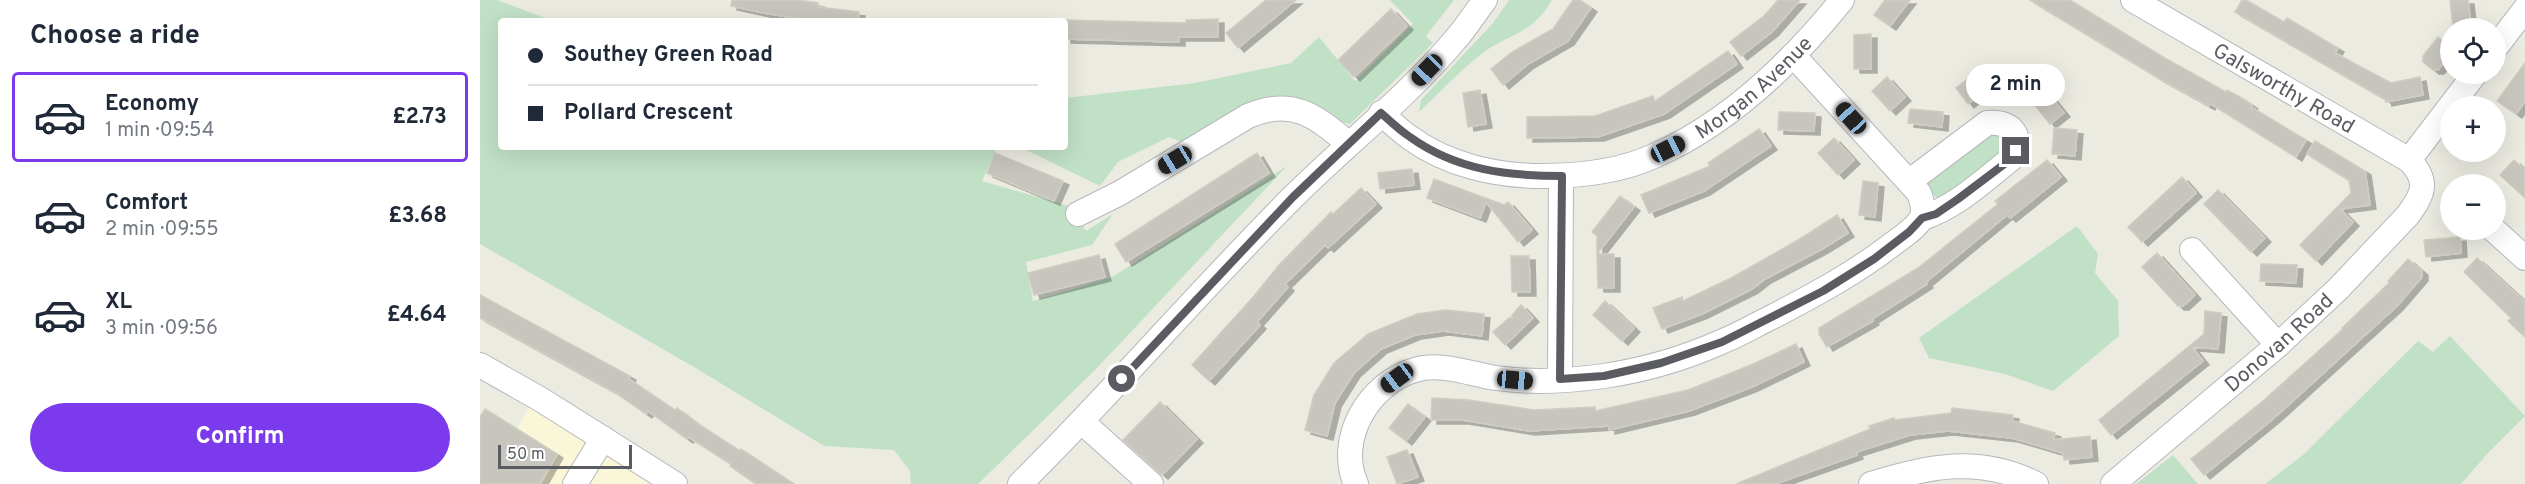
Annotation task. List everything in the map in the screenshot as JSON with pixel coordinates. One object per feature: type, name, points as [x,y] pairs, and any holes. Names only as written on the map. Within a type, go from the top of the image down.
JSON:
[{"type":"street","points":[[1020,484],[1082,422],[1293,197],[1412,85],[1455,40],[1485,0]]},
{"type":"street","name":"Morgan Avenue","points":[[1381,113],[1409,137],[1438,154],[1476,169],[1518,176],[1562,176],[1605,172],[1653,157],[1688,139],[1746,98],[1793,55],[1842,0]]},
{"type":"street","name":"Galsworthy Road","points":[[2137,1],[2409,160]]},
{"type":"street","points":[[2506,30],[2519,7]]},
{"type":"street","points":[[1793,55],[1910,181],[1919,193],[1923,204],[1922,218]]},
{"type":"street","points":[[2409,160],[2467,84]]},
{"type":"street","points":[[1078,214],[1120,193],[1248,116],[1264,109],[1281,108],[1309,113],[1349,144]]},
{"type":"street","points":[[1356,484],[1350,470],[1349,450],[1353,429],[1363,408],[1397,378],[1416,370],[1437,367],[1497,378],[1533,381],[1604,376],[1661,363],[1722,342],[1823,291],[1874,259],[1909,232],[1922,218],[1936,214],[1958,199],[2011,159],[2018,141],[2014,131],[2006,125],[1987,123],[1910,181]]},
{"type":"street","name":"Donovan Road","points":[[2114,484],[2278,345],[2338,289],[2387,238],[2416,204],[2423,185],[2418,170],[2409,160]]},
{"type":"street","points":[[1560,379],[1562,176]]},
{"type":"street","points":[[2505,240],[2525,258]]},
{"type":"street","points":[[2192,250],[2278,345]]},
{"type":"street","points":[[480,365],[675,484]]},
{"type":"street","points":[[1082,422],[1151,484]]},
{"type":"street","points":[[575,484],[603,438]]},
{"type":"street","points":[[1871,484],[1923,470],[1966,465],[1997,468],[2036,484]]},
{"type":"shaded area","points":[[531,404],[659,484],[480,484],[493,472]]},
{"type":"green space","points":[[480,0],[497,0],[545,18],[498,18],[498,150],[996,150],[982,181],[1072,207],[1086,231],[1113,214],[1092,245],[1026,262],[1033,301],[1112,277],[1287,166],[1096,369],[978,484],[911,484],[910,471],[894,450],[824,446],[694,367],[480,244]]},
{"type":"green space","points":[[1390,0],[1454,0],[1426,36],[1433,43],[1350,124],[1336,121],[1292,100],[1186,144],[1169,137],[1118,162],[1100,186],[1026,150],[1068,150],[1068,98],[1195,83],[1291,63],[1319,37],[1355,81],[1413,24]]},
{"type":"green space","points":[[1509,0],[1552,0],[1536,21],[1480,55],[1419,112],[1421,100],[1493,23]]},
{"type":"green space","points":[[1986,132],[2006,135],[2005,154],[1948,198],[1938,199],[1925,188],[1925,177]]},
{"type":"green space","points":[[2077,226],[2098,254],[2095,273],[2118,301],[2119,336],[2053,391],[2005,374],[1929,358],[1919,338]]},
{"type":"green space","points":[[2450,336],[2525,416],[2461,484],[2265,484],[2303,455],[2418,341],[2433,352]]},
{"type":"green space","points":[[2173,455],[2198,484],[2136,484]]},
{"type":"building","points":[[732,0],[798,0],[818,3],[818,7],[859,12],[858,18],[795,18],[731,6]]},
{"type":"building","points":[[1266,0],[1296,0],[1238,48],[1226,33]]},
{"type":"building","points":[[1573,0],[1580,0],[1591,8],[1568,41],[1528,64],[1503,85],[1491,69],[1512,52],[1553,29]]},
{"type":"building","points":[[1778,0],[1800,0],[1772,32],[1741,56],[1730,42],[1764,16]]},
{"type":"building","points":[[1885,0],[1910,0],[1890,26],[1874,15]]},
{"type":"building","points":[[2030,0],[2070,0],[2163,57],[2226,92],[2227,90],[2240,97],[2252,105],[2251,107],[2306,140],[2296,157],[2210,103],[2209,106],[2162,80]]},
{"type":"building","points":[[2242,0],[2246,0],[2284,22],[2287,18],[2338,48],[2335,53],[2391,83],[2420,77],[2423,95],[2386,102],[2385,99],[2235,12]]},
{"type":"building","points":[[2450,0],[2468,0],[2470,18],[2452,18]]},
{"type":"building","points":[[1391,9],[1407,26],[1354,77],[1338,60]]},
{"type":"building","points":[[1218,19],[1218,37],[1179,37],[1179,42],[1068,39],[1068,20],[1186,23],[1186,20]]},
{"type":"building","points":[[1871,34],[1871,69],[1854,69],[1854,35]]},
{"type":"building","points":[[2438,37],[2440,39],[2440,67],[2438,70],[2433,70],[2423,62],[2423,56]]},
{"type":"building","points":[[1728,51],[1737,64],[1664,114],[1598,137],[1527,138],[1527,117],[1595,116],[1653,96],[1655,101]]},
{"type":"building","points":[[2525,63],[2525,101],[2516,114],[2506,107],[2506,96],[2501,96]]},
{"type":"building","points":[[1998,65],[2026,68],[2024,88],[1996,85]]},
{"type":"building","points":[[1977,72],[1989,87],[1968,104],[1956,88]]},
{"type":"building","points":[[1887,77],[1905,97],[1890,111],[1872,91]]},
{"type":"building","points":[[2042,86],[2064,113],[2050,124],[2028,97]]},
{"type":"building","points":[[1480,90],[1486,124],[1468,127],[1463,93]]},
{"type":"building","points":[[1910,109],[1943,112],[1942,127],[1908,123]]},
{"type":"building","points":[[1779,112],[1815,113],[1814,131],[1778,130]]},
{"type":"building","points":[[2054,128],[2077,130],[2075,156],[2052,154]]},
{"type":"building","points":[[1759,129],[1771,146],[1704,191],[1649,213],[1641,195],[1710,166],[1708,163]]},
{"type":"building","points":[[1834,138],[1854,160],[1838,175],[1818,153]]},
{"type":"building","points":[[2315,141],[2365,171],[2370,205],[2340,209],[2353,222],[2316,261],[2300,245],[2351,193],[2349,180],[2307,154]]},
{"type":"building","points":[[995,153],[1063,181],[1054,201],[987,173]]},
{"type":"building","points":[[1257,153],[1269,173],[1126,262],[1115,244]]},
{"type":"building","points":[[2047,160],[2061,177],[2010,218],[2007,215],[1926,282],[1927,284],[1872,319],[1873,321],[1827,347],[1819,334],[1819,328],[1918,268],[1998,204],[1995,201]]},
{"type":"building","points":[[2514,160],[2525,170],[2525,198],[2506,181],[2506,174],[2501,174]]},
{"type":"building","points":[[1412,169],[1414,185],[1380,189],[1378,173]]},
{"type":"building","points":[[2182,177],[2196,193],[2142,242],[2128,227]]},
{"type":"building","points":[[1434,179],[1504,205],[1508,202],[1532,230],[1518,242],[1486,202],[1480,218],[1427,198]]},
{"type":"building","points":[[1863,181],[1878,183],[1875,217],[1859,215]]},
{"type":"building","points":[[1361,188],[1376,204],[1328,248],[1325,245],[1285,284],[1288,287],[1257,322],[1260,325],[1209,381],[1192,365],[1279,265],[1331,212],[1333,214]]},
{"type":"building","points":[[2218,190],[2265,238],[2251,252],[2204,204]]},
{"type":"building","points":[[1620,196],[1634,207],[1597,254],[1597,236],[1592,232]]},
{"type":"building","points":[[1837,215],[1848,233],[1765,279],[1752,289],[1702,314],[1662,329],[1653,308],[1682,297],[1683,301],[1731,278]]},
{"type":"building","points":[[2424,240],[2460,240],[2461,253],[2426,257]]},
{"type":"building","points":[[2157,253],[2195,295],[2183,306],[2178,306],[2142,267]]},
{"type":"building","points":[[1597,254],[1614,254],[1614,288],[1598,288]]},
{"type":"building","points":[[1099,255],[1105,277],[1034,295],[1028,273]]},
{"type":"building","points":[[1511,256],[1529,256],[1530,292],[1512,292]]},
{"type":"building","points":[[2477,258],[2525,302],[2525,337],[2508,321],[2511,318],[2464,272]]},
{"type":"building","points":[[2408,259],[2422,271],[2422,277],[2397,306],[2274,418],[2204,475],[2191,459],[2264,400],[2343,329],[2389,283],[2388,281]]},
{"type":"building","points":[[2261,264],[2297,265],[2296,283],[2260,281]]},
{"type":"building","points":[[480,295],[630,376],[629,379],[675,410],[677,408],[698,424],[794,484],[756,484],[730,466],[731,464],[689,437],[687,439],[648,411],[646,414],[613,391],[480,318]]},
{"type":"building","points":[[1605,301],[1634,328],[1622,341],[1593,315]]},
{"type":"building","points":[[1521,305],[1533,318],[1505,345],[1493,332],[1512,318]]},
{"type":"building","points":[[1445,310],[1484,314],[1482,336],[1443,331],[1415,335],[1381,349],[1354,373],[1335,403],[1327,436],[1305,430],[1314,395],[1334,363],[1368,334],[1417,314]]},
{"type":"building","points":[[2205,311],[2221,313],[2218,349],[2192,347],[2203,361],[2111,435],[2099,420],[2204,334]]},
{"type":"building","points":[[1796,344],[1804,362],[1752,387],[1689,411],[1609,430],[1609,426],[1529,431],[1463,420],[1431,420],[1432,398],[1469,400],[1534,410],[1595,407],[1595,411],[1688,390]]},
{"type":"building","points":[[1160,402],[1197,439],[1162,475],[1123,440]]},
{"type":"building","points":[[1408,404],[1425,417],[1406,441],[1389,428]]},
{"type":"building","points":[[1952,408],[2013,415],[2012,421],[2055,433],[2053,440],[2090,436],[2092,457],[2064,460],[2063,453],[2012,438],[1948,431],[1910,435],[1856,452],[1857,455],[1775,484],[1736,484],[1870,429],[1869,426],[1894,418],[1895,420],[1951,413]]},
{"type":"building","points":[[485,409],[557,454],[540,484],[480,484],[480,417]]},
{"type":"building","points":[[1407,450],[1418,477],[1397,484],[1387,457]]},
{"type":"route","points":[[1122,379],[1293,197],[1381,113],[1409,137],[1438,154],[1476,169],[1518,176],[1562,176],[1560,379],[1604,376],[1661,363],[1722,342],[1823,291],[1874,259],[1909,232],[1922,218],[1936,214],[1958,199],[2011,159],[2016,151]]}]
